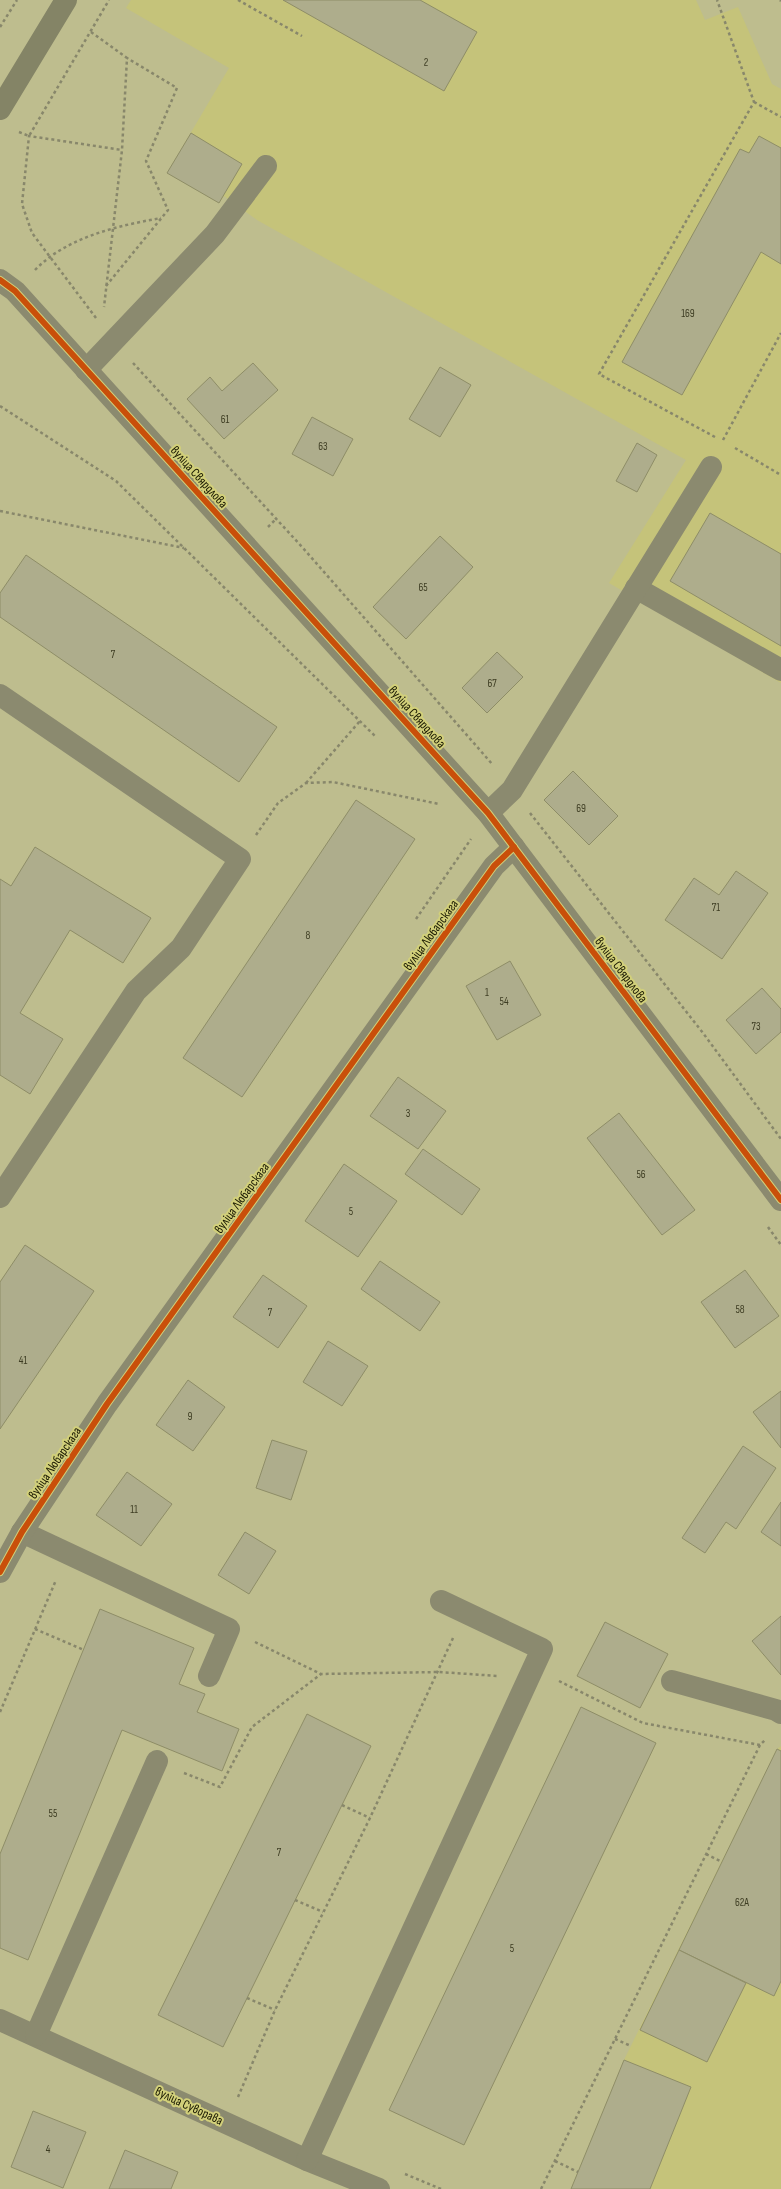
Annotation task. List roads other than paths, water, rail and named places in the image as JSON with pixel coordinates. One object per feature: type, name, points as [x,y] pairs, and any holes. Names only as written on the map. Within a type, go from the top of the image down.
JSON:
[{"type":"main road","points":[[0,109],[66,0]]},
{"type":"street","points":[[86,370],[215,234],[266,166]]},
{"type":"street","name":"вуліца Свярдлова","points":[[8,285],[488,813],[781,1200]]},
{"type":"street","points":[[488,813],[512,790],[710,467]]},
{"type":"street","points":[[636,588],[781,670]]},
{"type":"street","points":[[0,695],[240,859],[181,948],[136,991],[0,1197]]},
{"type":"street","name":"вуліца Любарскага","points":[[0,1572],[22,1532],[130,1372],[494,866],[514,847]]},
{"type":"street","points":[[22,1532],[229,1629],[209,1676]]},
{"type":"street","points":[[307,2160],[535,1668],[542,1649],[441,1601]]},
{"type":"street","points":[[672,1681],[776,1710],[781,1713]]},
{"type":"street","points":[[36,2035],[156,1761]]},
{"type":"street","name":"вуліца Суворава","points":[[0,2020],[36,2035],[307,2160],[379,2189]]}]
